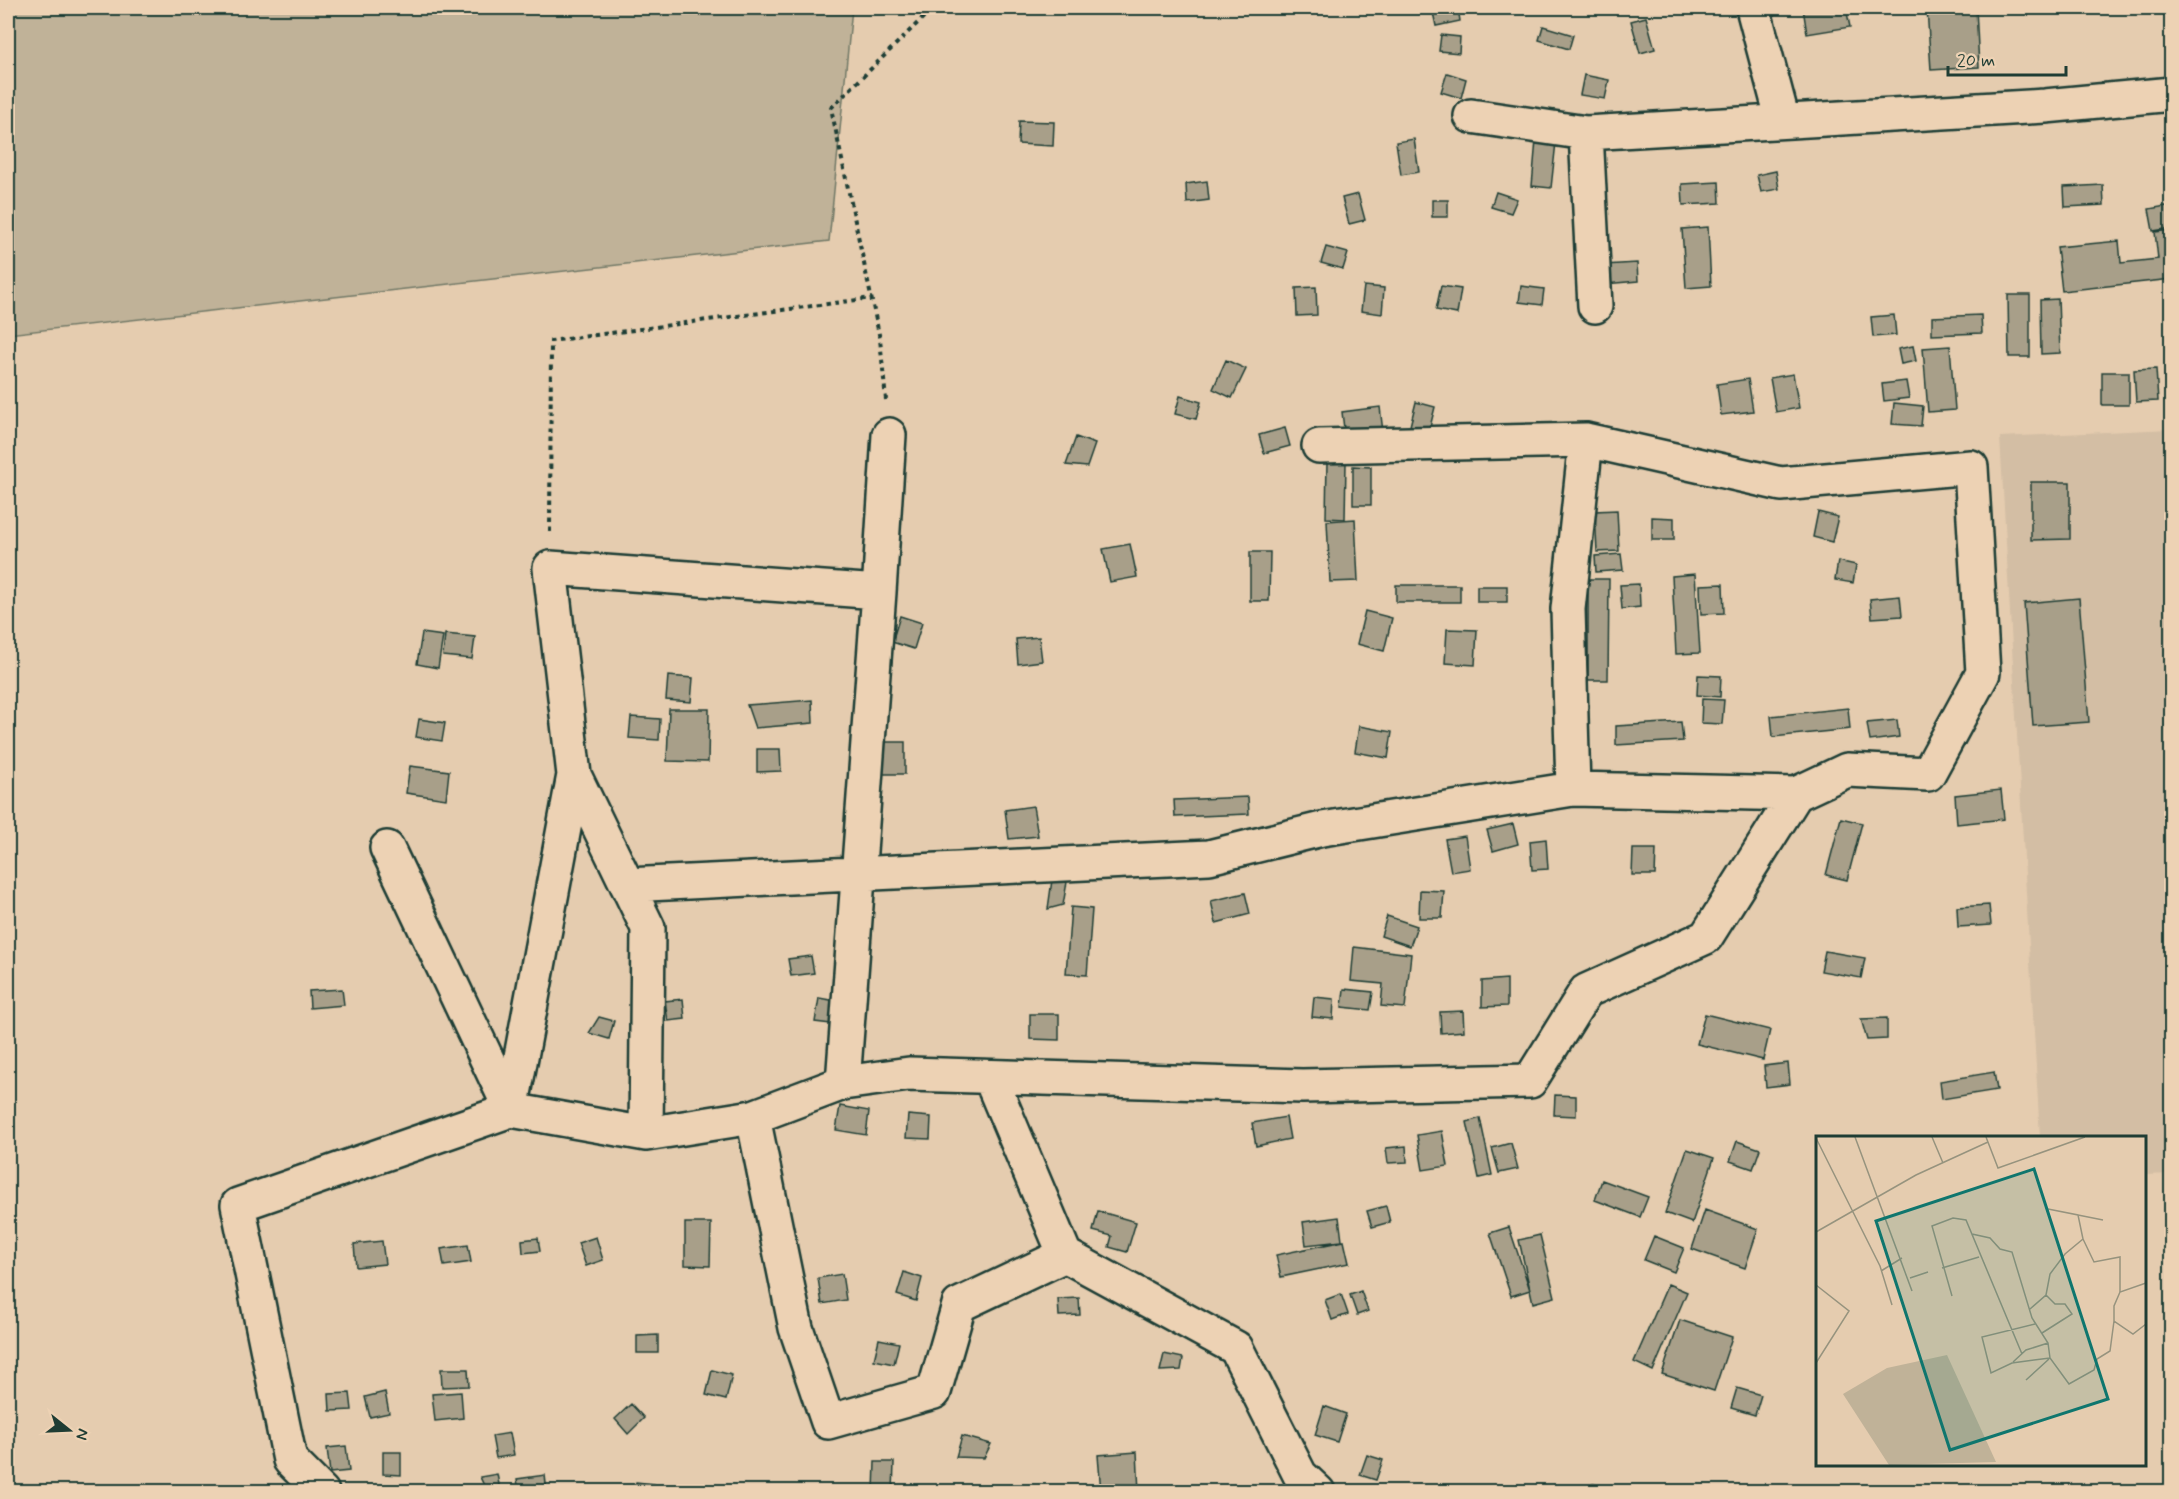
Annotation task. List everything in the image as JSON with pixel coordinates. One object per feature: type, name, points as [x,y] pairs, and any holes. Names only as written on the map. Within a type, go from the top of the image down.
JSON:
[{"type":"street","points":[[1754,8],[1783,121]]},
{"type":"street","points":[[1471,116],[1586,133],[2045,106],[2172,94]]},
{"type":"street","points":[[1586,133],[1595,306]]},
{"type":"street","points":[[843,1083],[889,435]]},
{"type":"street","points":[[1573,789],[1569,609],[1586,440]]},
{"type":"street","points":[[627,885],[1209,857],[1322,829],[1573,789],[1796,794],[1847,770],[1928,774],[1983,673],[1971,466],[1782,484],[1586,440],[1319,446]]},
{"type":"street","points":[[511,1110],[574,775],[550,568],[879,592]]},
{"type":"street","points":[[574,775],[648,928],[646,1134]]},
{"type":"street","points":[[322,1491],[290,1460],[238,1205],[511,1110],[646,1134],[753,1117],[843,1083],[909,1074],[1302,1086],[1530,1081],[1586,991],[1706,936],[1796,794]]},
{"type":"street","points":[[387,848],[511,1110]]},
{"type":"street","points":[[990,1077],[1065,1255],[1236,1348],[1300,1475],[1318,1491]]},
{"type":"street","points":[[753,1117],[796,1328],[828,1422],[934,1392],[959,1305],[1065,1255]]},
{"type":"path","points":[[889,435],[880,339],[831,108],[933,8]]},
{"type":"path","points":[[550,568],[551,341],[872,298]]},
{"type":"shaded area","points":[[8,8],[852,8],[829,241],[8,334]]},
{"type":"shaded area","points":[[2171,429],[2171,1174],[2146,1175],[2146,1136],[2040,1136],[2000,437]]},
{"type":"building","points":[[1432,8],[1458,8],[1460,21],[1436,26]]},
{"type":"building","points":[[1803,8],[1846,8],[1850,27],[1807,34]]},
{"type":"building","points":[[1927,8],[1976,8],[1979,67],[1931,70]]},
{"type":"building","points":[[1646,17],[1655,49],[1640,53],[1631,21]]},
{"type":"building","points":[[1543,26],[1573,35],[1569,49],[1539,40]]},
{"type":"building","points":[[1441,35],[1460,37],[1459,53],[1439,51]]},
{"type":"building","points":[[1447,73],[1466,79],[1461,98],[1441,92]]},
{"type":"building","points":[[1584,75],[1609,80],[1605,99],[1580,95]]},
{"type":"building","points":[[1019,121],[1054,122],[1053,146],[1018,144]]},
{"type":"building","points":[[1414,139],[1419,172],[1401,175],[1396,142]]},
{"type":"building","points":[[1536,140],[1556,142],[1551,188],[1532,186]]},
{"type":"building","points":[[1776,171],[1779,189],[1761,192],[1757,175]]},
{"type":"building","points":[[1207,181],[1209,200],[1187,203],[1186,184]]},
{"type":"building","points":[[1719,182],[1720,203],[1683,205],[1682,184]]},
{"type":"building","points":[[2103,185],[2104,205],[2065,207],[2064,187]]},
{"type":"building","points":[[1496,192],[1517,199],[1511,213],[1491,207]]},
{"type":"building","points":[[1358,194],[1365,220],[1349,224],[1342,198]]},
{"type":"building","points":[[1432,200],[1448,200],[1448,217],[1432,217]]},
{"type":"building","points":[[2172,205],[2172,228],[2153,231],[2149,209]]},
{"type":"building","points":[[1708,227],[1711,286],[1686,288],[1682,229]]},
{"type":"building","points":[[2172,230],[2172,279],[2062,291],[2057,247],[2119,241],[2121,263],[2158,259],[2155,232]]},
{"type":"building","points":[[1326,247],[1348,253],[1343,269],[1321,263]]},
{"type":"building","points":[[1637,263],[1638,281],[1605,284],[1604,265]]},
{"type":"building","points":[[1364,286],[1384,288],[1382,314],[1361,311]]},
{"type":"building","points":[[1441,286],[1461,289],[1457,314],[1436,310]]},
{"type":"building","points":[[1521,286],[1544,289],[1542,305],[1519,302]]},
{"type":"building","points":[[1316,287],[1317,315],[1297,316],[1296,288]]},
{"type":"building","points":[[2008,295],[2030,295],[2030,357],[2009,357]]},
{"type":"building","points":[[2058,299],[2060,353],[2041,354],[2040,300]]},
{"type":"building","points":[[1894,315],[1896,335],[1873,337],[1871,317]]},
{"type":"building","points":[[1981,315],[1982,333],[1932,335],[1932,317]]},
{"type":"building","points":[[1913,346],[1916,361],[1901,364],[1898,349]]},
{"type":"building","points":[[1950,346],[1955,410],[1928,412],[1923,348]]},
{"type":"building","points":[[1226,360],[1246,369],[1232,398],[1213,389]]},
{"type":"building","points":[[2156,369],[2158,401],[2136,402],[2134,370]]},
{"type":"building","points":[[2102,372],[2129,372],[2129,405],[2102,405]]},
{"type":"building","points":[[1793,374],[1799,408],[1776,412],[1770,378]]},
{"type":"building","points":[[1748,379],[1753,411],[1721,415],[1717,384]]},
{"type":"building","points":[[1906,381],[1909,398],[1884,401],[1882,384]]},
{"type":"building","points":[[1180,396],[1201,402],[1196,419],[1175,414]]},
{"type":"building","points":[[1416,402],[1435,407],[1427,439],[1408,434]]},
{"type":"building","points":[[1894,403],[1923,406],[1921,426],[1892,424]]},
{"type":"building","points":[[1380,407],[1383,432],[1345,437],[1342,412]]},
{"type":"building","points":[[1285,428],[1290,446],[1264,453],[1259,435]]},
{"type":"building","points":[[1076,437],[1095,444],[1087,467],[1066,465]]},
{"type":"building","points":[[1327,461],[1346,462],[1345,519],[1326,518]]},
{"type":"building","points":[[1353,466],[1371,467],[1371,505],[1353,505]]},
{"type":"building","points":[[2031,482],[2070,482],[2070,539],[2031,540]]},
{"type":"building","points":[[1617,510],[1619,551],[1597,552],[1595,511]]},
{"type":"building","points":[[1818,512],[1838,517],[1832,542],[1813,537]]},
{"type":"building","points":[[1652,517],[1674,518],[1674,540],[1652,540]]},
{"type":"building","points":[[1355,519],[1358,581],[1330,582],[1327,521]]},
{"type":"building","points":[[1130,544],[1137,577],[1110,582],[1103,549]]},
{"type":"building","points":[[1250,552],[1270,552],[1269,601],[1250,601]]},
{"type":"building","points":[[1621,554],[1623,570],[1596,572],[1595,556]]},
{"type":"building","points":[[1838,561],[1856,565],[1853,583],[1835,580]]},
{"type":"building","points":[[1695,574],[1700,653],[1676,654],[1672,576]]},
{"type":"building","points":[[1588,579],[1609,579],[1608,680],[1588,680]]},
{"type":"building","points":[[1639,584],[1640,607],[1622,609],[1620,585]]},
{"type":"building","points":[[1723,584],[1724,613],[1701,614],[1700,585]]},
{"type":"building","points":[[1396,585],[1460,585],[1460,602],[1396,602]]},
{"type":"building","points":[[1477,586],[1507,586],[1507,602],[1477,602]]},
{"type":"building","points":[[1900,596],[1902,616],[1872,618],[1870,599]]},
{"type":"building","points":[[2079,598],[2089,722],[2033,726],[2024,603]]},
{"type":"building","points":[[1365,611],[1392,618],[1384,651],[1357,644]]},
{"type":"building","points":[[900,616],[922,623],[914,649],[892,642]]},
{"type":"building","points":[[1447,629],[1477,630],[1475,665],[1445,663]]},
{"type":"building","points":[[422,633],[443,636],[438,668],[417,664]]},
{"type":"building","points":[[445,634],[475,637],[472,659],[443,656]]},
{"type":"building","points":[[1039,637],[1042,661],[1018,664],[1016,639]]},
{"type":"building","points":[[1698,675],[1721,676],[1720,697],[1697,695]]},
{"type":"building","points":[[668,676],[693,678],[691,702],[666,700]]},
{"type":"building","points":[[1702,699],[1724,700],[1722,724],[1701,723]]},
{"type":"building","points":[[812,700],[813,723],[755,728],[747,705]]},
{"type":"building","points":[[1848,708],[1850,729],[1773,737],[1771,716]]},
{"type":"building","points":[[669,709],[709,709],[708,762],[667,761]]},
{"type":"building","points":[[631,717],[660,719],[659,740],[629,738]]},
{"type":"building","points":[[419,719],[445,723],[442,741],[416,737]]},
{"type":"building","points":[[1897,720],[1899,737],[1870,741],[1867,723]]},
{"type":"building","points":[[1681,722],[1683,741],[1616,745],[1616,726]]},
{"type":"building","points":[[1359,726],[1392,732],[1388,758],[1355,752]]},
{"type":"building","points":[[883,742],[905,742],[905,774],[883,774]]},
{"type":"building","points":[[757,749],[780,749],[781,771],[757,772]]},
{"type":"building","points":[[410,766],[449,771],[446,799],[406,793]]},
{"type":"building","points":[[2001,790],[2004,819],[1957,824],[1955,795]]},
{"type":"building","points":[[1248,797],[1249,814],[1175,817],[1174,800]]},
{"type":"building","points":[[1033,806],[1038,836],[1009,839],[1005,810]]},
{"type":"building","points":[[1841,818],[1862,823],[1847,880],[1826,875]]},
{"type":"building","points":[[1513,824],[1518,844],[1493,851],[1487,830]]},
{"type":"building","points":[[1465,836],[1470,869],[1451,872],[1445,839]]},
{"type":"building","points":[[1546,839],[1548,869],[1532,870],[1530,841]]},
{"type":"building","points":[[1633,849],[1656,849],[1655,875],[1632,875]]},
{"type":"building","points":[[1052,880],[1067,882],[1063,905],[1048,909]]},
{"type":"building","points":[[1420,890],[1444,891],[1442,918],[1419,918]]},
{"type":"building","points":[[1245,893],[1250,914],[1216,923],[1211,901]]},
{"type":"building","points":[[1989,905],[1991,925],[1958,927],[1957,907]]},
{"type":"building","points":[[1071,907],[1092,909],[1087,975],[1066,974]]},
{"type":"building","points":[[1387,916],[1417,926],[1410,946],[1381,936]]},
{"type":"building","points":[[1354,947],[1411,954],[1405,1008],[1381,1006],[1383,984],[1351,981]]},
{"type":"building","points":[[1825,951],[1865,958],[1861,978],[1821,971]]},
{"type":"building","points":[[811,956],[814,973],[791,976],[788,959]]},
{"type":"building","points":[[1507,979],[1507,1006],[1482,1007],[1482,981]]},
{"type":"building","points":[[342,989],[344,1005],[310,1008],[309,991]]},
{"type":"building","points":[[1344,989],[1373,992],[1370,1010],[1342,1007]]},
{"type":"building","points":[[1314,997],[1334,999],[1333,1019],[1312,1017]]},
{"type":"building","points":[[819,998],[842,1002],[839,1025],[815,1022]]},
{"type":"building","points":[[683,999],[685,1019],[668,1021],[665,1001]]},
{"type":"building","points":[[1463,1011],[1464,1031],[1441,1033],[1440,1012]]},
{"type":"building","points":[[1030,1014],[1059,1014],[1059,1040],[1030,1039]]},
{"type":"building","points":[[1705,1014],[1770,1030],[1763,1060],[1697,1044]]},
{"type":"building","points":[[599,1017],[614,1021],[609,1039],[589,1033]]},
{"type":"building","points":[[1887,1018],[1887,1039],[1867,1040],[1861,1019]]},
{"type":"building","points":[[1788,1063],[1790,1084],[1766,1087],[1764,1066]]},
{"type":"building","points":[[1994,1072],[1997,1090],[1942,1099],[1940,1081]]},
{"type":"building","points":[[1555,1095],[1576,1096],[1576,1116],[1554,1115]]},
{"type":"building","points":[[840,1106],[869,1111],[866,1135],[836,1130]]},
{"type":"building","points":[[908,1115],[931,1117],[930,1139],[906,1138]]},
{"type":"building","points":[[1286,1117],[1290,1139],[1256,1146],[1252,1123]]},
{"type":"building","points":[[1480,1118],[1492,1175],[1479,1178],[1467,1122]]},
{"type":"building","points":[[1442,1131],[1448,1166],[1423,1170],[1417,1135]]},
{"type":"building","points":[[1737,1141],[1760,1149],[1753,1169],[1730,1161]]},
{"type":"building","points":[[1511,1143],[1518,1169],[1499,1173],[1492,1148]]},
{"type":"building","points":[[1406,1146],[1407,1162],[1388,1163],[1386,1148]]},
{"type":"building","points":[[1687,1149],[1714,1158],[1692,1223],[1665,1213]]},
{"type":"building","points":[[1602,1180],[1648,1197],[1640,1217],[1595,1200]]},
{"type":"building","points":[[1386,1206],[1390,1222],[1372,1227],[1367,1211]]},
{"type":"building","points":[[1705,1210],[1758,1229],[1745,1268],[1692,1249]]},
{"type":"building","points":[[1098,1211],[1136,1222],[1127,1252],[1109,1247],[1112,1236],[1093,1231]]},
{"type":"building","points":[[1339,1217],[1342,1241],[1306,1245],[1303,1222]]},
{"type":"building","points":[[685,1223],[711,1223],[710,1266],[685,1265]]},
{"type":"building","points":[[1509,1227],[1530,1290],[1511,1296],[1490,1233]]},
{"type":"building","points":[[1540,1235],[1555,1297],[1533,1303],[1519,1240]]},
{"type":"building","points":[[1654,1236],[1684,1248],[1674,1272],[1644,1260]]},
{"type":"building","points":[[596,1237],[603,1260],[586,1266],[578,1243]]},
{"type":"building","points":[[538,1238],[540,1251],[523,1253],[522,1240]]},
{"type":"building","points":[[382,1241],[385,1264],[356,1267],[354,1244]]},
{"type":"building","points":[[1344,1241],[1349,1263],[1281,1277],[1276,1255]]},
{"type":"building","points":[[468,1245],[471,1262],[444,1266],[441,1249]]},
{"type":"building","points":[[904,1272],[922,1278],[916,1301],[897,1295]]},
{"type":"building","points":[[842,1274],[846,1300],[822,1304],[818,1278]]},
{"type":"building","points":[[1668,1284],[1687,1292],[1653,1371],[1634,1362]]},
{"type":"building","points":[[1361,1291],[1368,1311],[1357,1315],[1350,1295]]},
{"type":"building","points":[[1341,1294],[1348,1314],[1332,1320],[1325,1300]]},
{"type":"building","points":[[1079,1298],[1080,1315],[1059,1316],[1058,1299]]},
{"type":"building","points":[[1680,1320],[1732,1337],[1714,1391],[1662,1374]]},
{"type":"building","points":[[658,1335],[658,1353],[637,1353],[637,1336]]},
{"type":"building","points":[[879,1339],[899,1343],[894,1364],[874,1360]]},
{"type":"building","points":[[1164,1354],[1183,1358],[1181,1370],[1160,1371]]},
{"type":"building","points":[[441,1369],[468,1369],[469,1386],[442,1387]]},
{"type":"building","points":[[712,1370],[732,1375],[726,1400],[706,1395]]},
{"type":"building","points":[[1737,1388],[1761,1395],[1755,1415],[1731,1408]]},
{"type":"building","points":[[385,1392],[389,1413],[370,1417],[365,1397]]},
{"type":"building","points":[[461,1392],[463,1418],[435,1421],[432,1394]]},
{"type":"building","points":[[350,1393],[352,1410],[330,1411],[329,1394]]},
{"type":"building","points":[[631,1404],[644,1418],[628,1434],[615,1419]]},
{"type":"building","points":[[1324,1406],[1346,1414],[1337,1442],[1315,1435]]},
{"type":"building","points":[[510,1433],[514,1455],[496,1458],[492,1436]]},
{"type":"building","points":[[962,1436],[991,1444],[984,1458],[956,1457]]},
{"type":"building","points":[[346,1446],[349,1471],[330,1473],[327,1448]]},
{"type":"building","points":[[383,1452],[401,1452],[401,1475],[383,1474]]},
{"type":"building","points":[[1137,1452],[1139,1492],[1101,1492],[1098,1455]]},
{"type":"building","points":[[1367,1455],[1383,1460],[1376,1480],[1360,1475]]},
{"type":"building","points":[[875,1462],[894,1462],[893,1492],[874,1492]]},
{"type":"building","points":[[497,1474],[500,1490],[487,1492],[480,1477]]},
{"type":"building","points":[[545,1475],[547,1492],[519,1492],[517,1479]]},
{"type":"building","points":[[636,1482],[654,1484],[654,1492],[635,1492]]},
{"type":"building","points":[[1593,1484],[1618,1490],[1617,1492],[1591,1492]]}]
